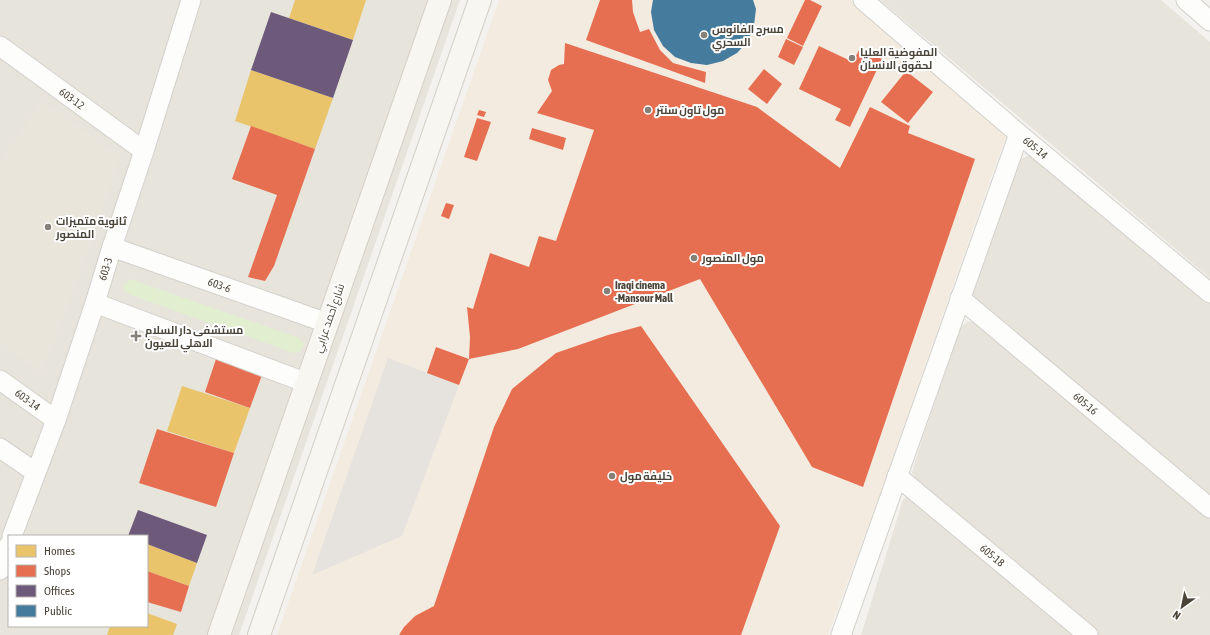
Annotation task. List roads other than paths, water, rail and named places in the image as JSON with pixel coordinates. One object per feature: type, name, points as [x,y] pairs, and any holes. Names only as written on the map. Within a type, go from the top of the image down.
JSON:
[{"type":"main road","name":"شارع أحمد عرابي","points":[[218,635],[440,0]]},
{"type":"main road","points":[[259,635],[480,0]]},
{"type":"street","name":"603-3","points":[[12,535],[56,420],[144,151],[191,0]]},
{"type":"street","name":"605-14","points":[[863,0],[1019,134],[1210,293]]},
{"type":"street","points":[[1186,0],[1210,21]]},
{"type":"street","name":"603-12","points":[[0,46],[144,151]]},
{"type":"street","points":[[841,635],[1019,134]]},
{"type":"street","name":"603-6","points":[[112,247],[327,323]]},
{"type":"street","name":"605-16","points":[[960,298],[1210,508]]},
{"type":"street","points":[[95,303],[307,383]]},
{"type":"street","name":"603-14","points":[[0,380],[56,420]]},
{"type":"street","points":[[0,448],[35,472]]},
{"type":"street","name":"605-18","points":[[897,476],[1088,635]]},
{"type":"street","points":[[0,570],[8,548]]},
{"type":"place","name":"مسرح الفانوس السحري","points":[[704,35]]},
{"type":"place","name":"المفوضية العليا لحقوق الانسان","points":[[852,58]]},
{"type":"place","name":"مول تاون سنتر","points":[[648,110]]},
{"type":"place","name":"ثانوية متميزات المنصور","points":[[48,227]]},
{"type":"place","name":"مول المنصور","points":[[694,258]]},
{"type":"place","name":"Iraqi cinema -Mansour Mall","points":[[607,291]]},
{"type":"place","name":"مستشفى دار السلام الاهلي للعيون","points":[[136,336]]},
{"type":"place","name":"خليفة مول","points":[[612,476]]}]
